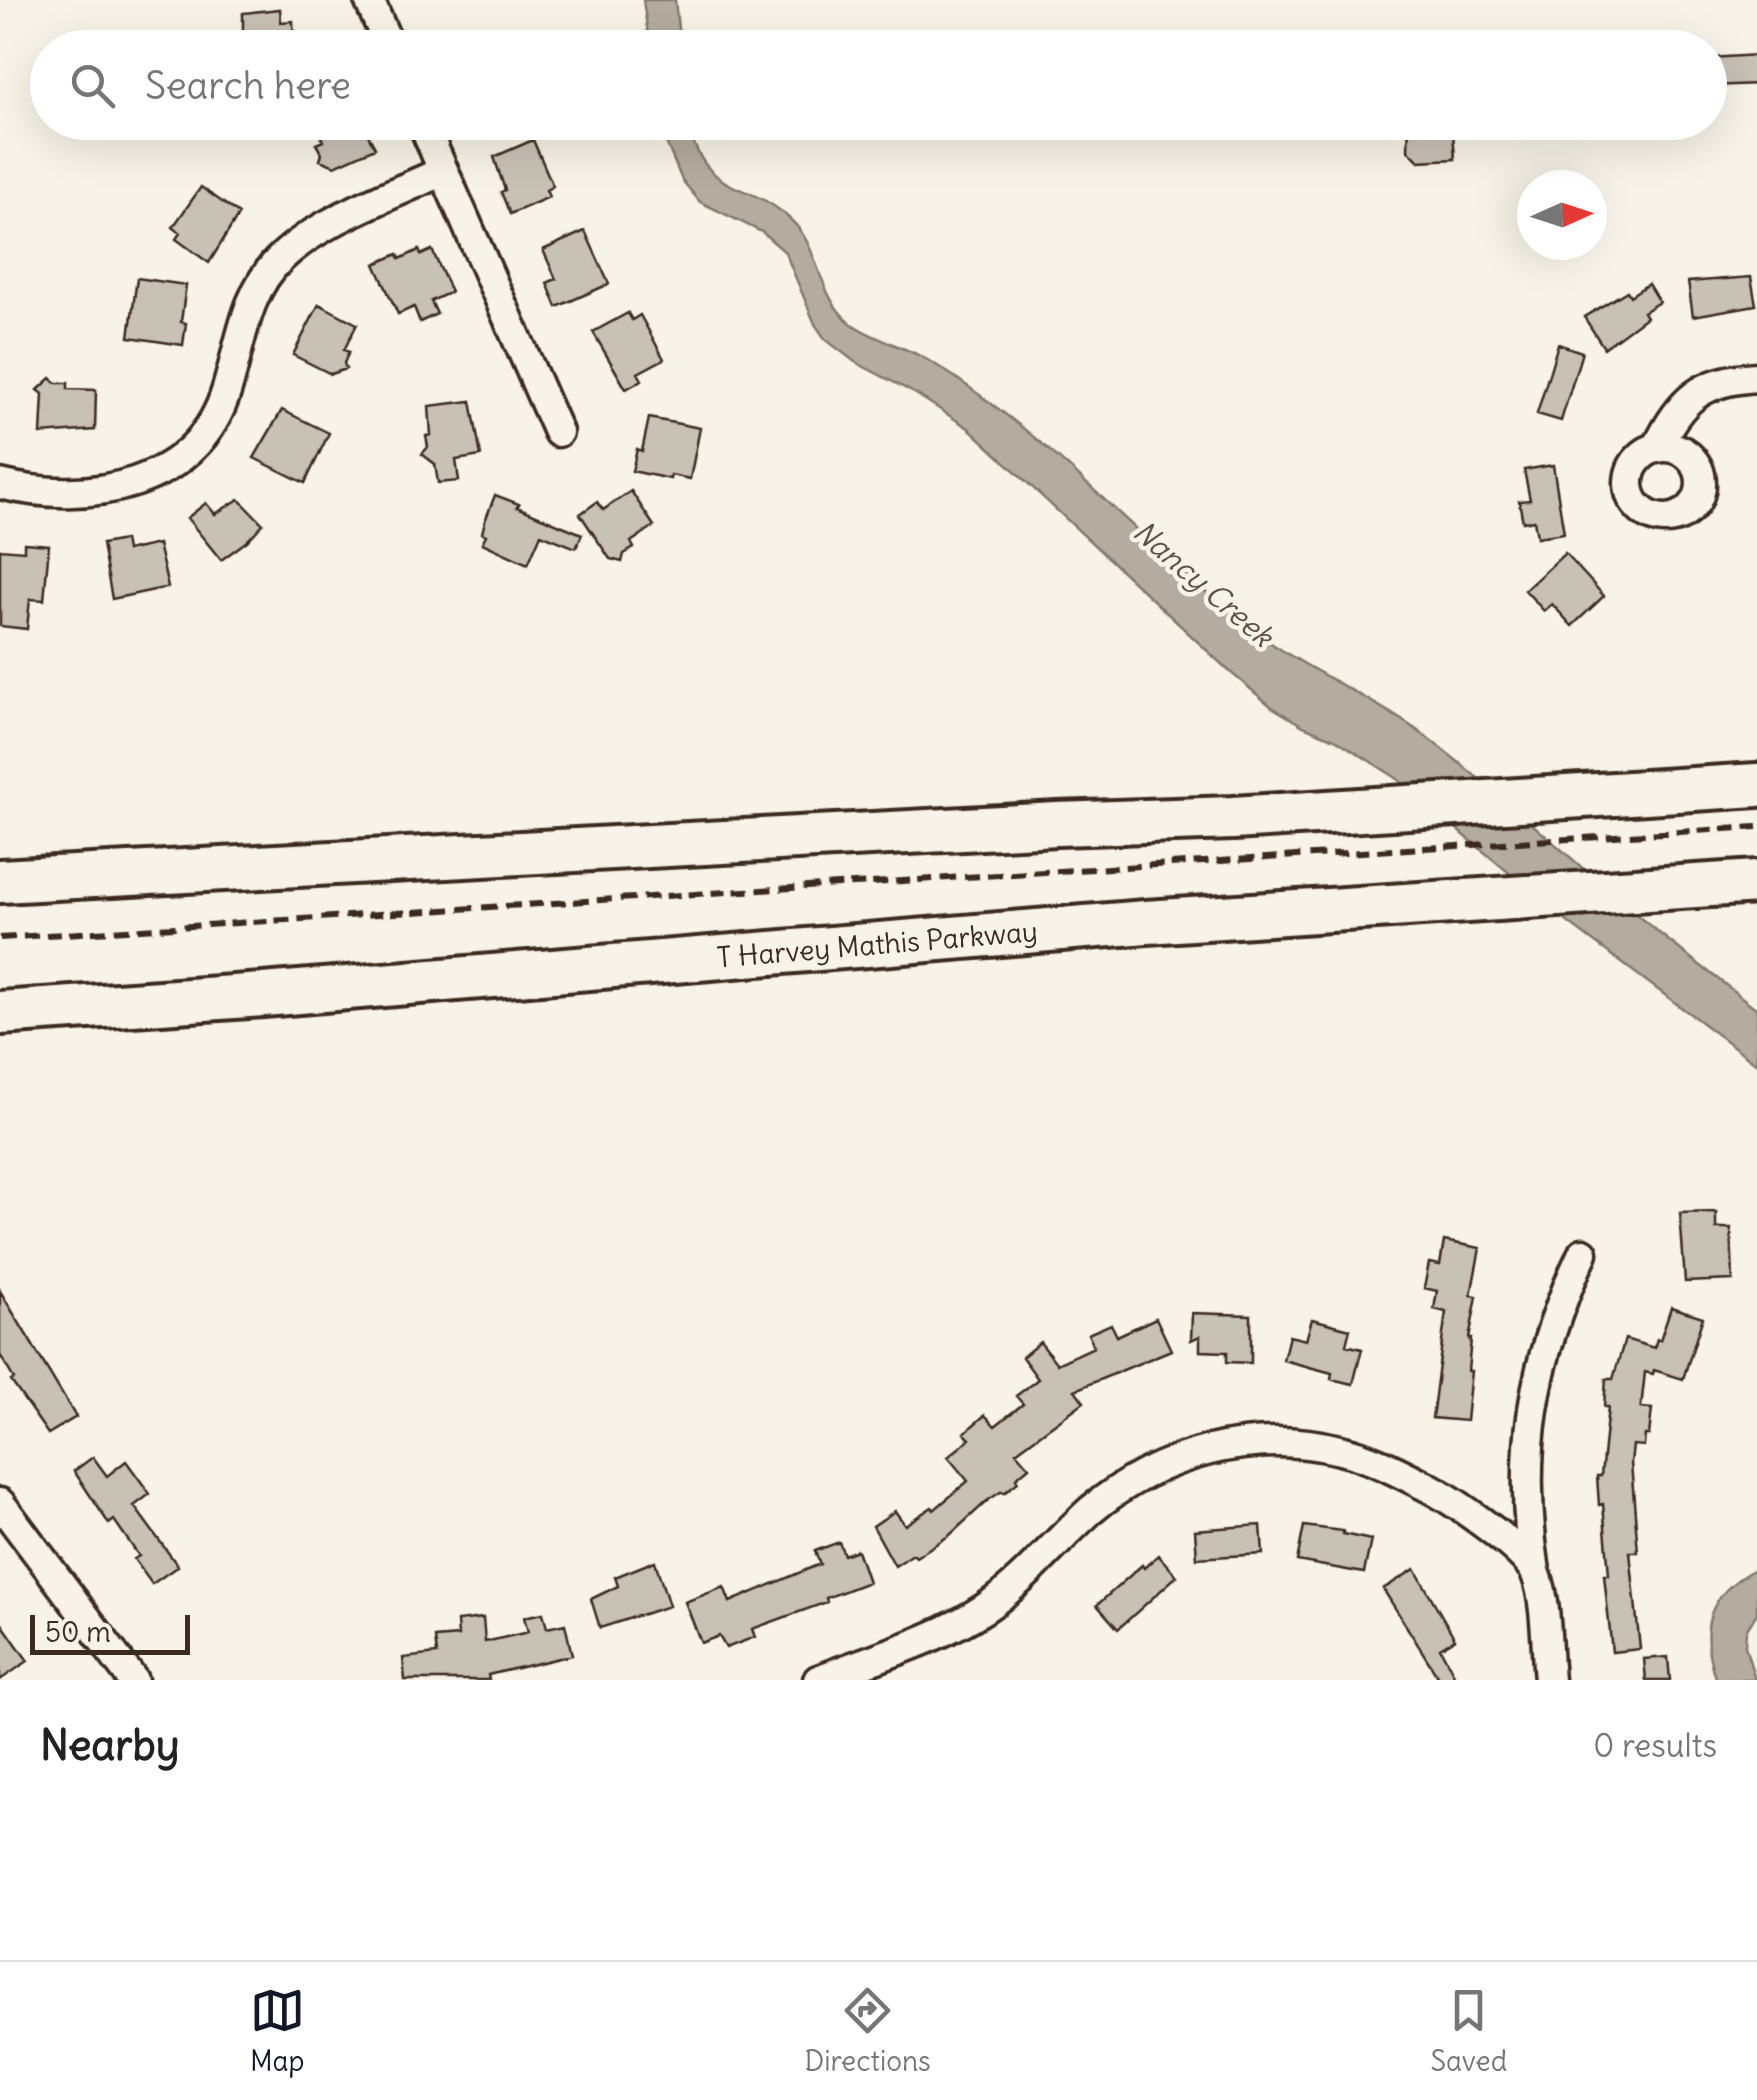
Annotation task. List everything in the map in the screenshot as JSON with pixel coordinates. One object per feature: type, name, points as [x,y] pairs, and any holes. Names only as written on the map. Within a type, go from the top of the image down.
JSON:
[{"type":"highway","points":[[0,882],[1037,824],[1232,818],[1757,785]]},
{"type":"highway","name":"T Harvey Mathis Parkway","points":[[0,1013],[1336,909],[1757,882]]},
{"type":"street","points":[[369,0],[382,30]]},
{"type":"street","points":[[430,140],[558,432]]},
{"type":"street","points":[[0,484],[64,493],[96,492],[139,482],[170,467],[200,442],[220,410],[244,322],[265,276],[281,257],[309,237],[443,171]]},
{"type":"street","points":[[1657,448],[1671,418],[1694,394],[1722,381],[1757,377]]},
{"type":"street","points":[[1549,1680],[1526,1491],[1532,1408],[1551,1328],[1583,1253]]},
{"type":"street","points":[[818,1680],[956,1626],[1012,1588],[1090,1512],[1124,1485],[1174,1460],[1232,1445],[1317,1445],[1386,1466],[1467,1511],[1536,1572]]},
{"type":"street","points":[[0,1503],[10,1538],[133,1680]]},
{"type":"shaded area","points":[[643,0],[675,0],[678,30],[647,30]]},
{"type":"shaded area","points":[[665,140],[693,140],[706,166],[718,177],[760,198],[792,221],[809,245],[832,301],[852,324],[929,361],[1022,427],[1239,620],[1287,654],[1389,712],[1437,745],[1644,921],[1757,1009],[1757,1064],[1570,924],[1395,777],[1335,739],[1272,707],[970,429],[916,394],[855,362],[825,339],[785,252],[762,232],[700,202],[682,180]]},
{"type":"shaded area","points":[[1757,1568],[1757,1613],[1746,1631],[1745,1646],[1755,1680],[1716,1680],[1708,1644],[1711,1614],[1727,1589]]},
{"type":"building","points":[[280,9],[281,22],[293,21],[293,30],[243,30],[243,13]]},
{"type":"building","points":[[1757,55],[1757,84],[1727,85],[1727,57]]},
{"type":"building","points":[[371,140],[375,148],[335,166],[320,160],[322,154],[316,144]]},
{"type":"building","points":[[533,140],[553,186],[546,190],[549,197],[510,214],[494,157]]},
{"type":"building","points":[[1408,140],[1454,140],[1455,159],[1419,161],[1408,150]]},
{"type":"building","points":[[201,187],[239,214],[209,263],[176,239],[180,233],[173,227]]},
{"type":"building","points":[[585,231],[609,284],[557,307],[547,283],[556,279],[543,250]]},
{"type":"building","points":[[419,250],[421,255],[432,250],[451,292],[431,301],[437,314],[420,322],[414,307],[398,314],[375,264]]},
{"type":"building","points":[[1751,277],[1756,305],[1693,316],[1688,282]]},
{"type":"building","points":[[137,278],[186,285],[181,322],[186,323],[183,345],[129,337]]},
{"type":"building","points":[[1648,284],[1659,302],[1643,312],[1646,317],[1604,348],[1584,317],[1627,291],[1630,296]]},
{"type":"building","points":[[319,304],[357,324],[344,350],[349,352],[344,363],[346,369],[331,374],[293,355]]},
{"type":"building","points":[[628,313],[632,320],[640,315],[664,359],[638,373],[642,380],[626,389],[593,332]]},
{"type":"building","points":[[1558,344],[1582,352],[1561,421],[1537,414]]},
{"type":"building","points":[[51,378],[56,383],[68,383],[68,389],[96,390],[95,430],[41,434],[43,394],[38,390]]},
{"type":"building","points":[[471,401],[481,456],[456,460],[459,481],[438,483],[435,464],[422,454],[428,447],[426,436],[431,435],[429,406]]},
{"type":"building","points":[[282,410],[329,433],[305,483],[254,458]]},
{"type":"building","points":[[649,418],[700,428],[690,479],[632,471],[637,449],[642,451]]},
{"type":"building","points":[[1553,465],[1564,533],[1537,537],[1534,520],[1523,522],[1519,501],[1530,500],[1524,470]]},
{"type":"building","points":[[631,491],[654,526],[631,542],[634,548],[624,554],[622,562],[610,559],[580,514],[597,502],[603,510]]},
{"type":"building","points":[[495,495],[582,534],[576,548],[541,534],[528,564],[482,543]]},
{"type":"building","points":[[239,499],[263,524],[221,560],[187,518],[206,503],[215,514]]},
{"type":"building","points":[[124,540],[126,551],[158,544],[168,587],[112,599],[102,544]]},
{"type":"building","points":[[24,543],[49,545],[44,600],[30,599],[27,629],[0,626],[0,549],[24,551]]},
{"type":"building","points":[[1565,553],[1604,596],[1572,626],[1552,604],[1544,611],[1525,590]]},
{"type":"building","points":[[1716,1212],[1716,1228],[1731,1228],[1733,1280],[1685,1282],[1680,1213]]},
{"type":"building","points":[[1444,1241],[1480,1248],[1471,1295],[1477,1296],[1469,1339],[1471,1371],[1466,1421],[1432,1418],[1446,1312],[1434,1309],[1437,1291],[1424,1288],[1429,1263],[1440,1265]]},
{"type":"building","points":[[0,1291],[76,1417],[48,1434],[11,1381],[14,1379],[0,1355]]},
{"type":"building","points":[[1671,1307],[1703,1317],[1683,1379],[1654,1370],[1653,1374],[1645,1372],[1641,1408],[1652,1409],[1649,1435],[1645,1435],[1644,1446],[1633,1445],[1631,1463],[1638,1552],[1630,1552],[1640,1649],[1612,1652],[1604,1575],[1609,1575],[1603,1504],[1599,1505],[1597,1476],[1601,1476],[1608,1407],[1604,1407],[1606,1379],[1613,1379],[1625,1339],[1654,1348]]},
{"type":"building","points":[[1192,1313],[1251,1315],[1251,1363],[1227,1362],[1227,1352],[1200,1351],[1200,1336],[1191,1340]]},
{"type":"building","points":[[1156,1318],[1171,1350],[1075,1390],[1084,1402],[1016,1452],[1029,1467],[1016,1478],[1018,1482],[987,1501],[950,1535],[895,1566],[873,1526],[895,1511],[905,1525],[932,1507],[934,1510],[968,1481],[948,1457],[970,1439],[964,1433],[985,1415],[995,1426],[1023,1404],[1016,1396],[1038,1379],[1022,1357],[1040,1342],[1057,1364],[1094,1347],[1088,1334],[1111,1324],[1117,1336]]},
{"type":"building","points":[[1312,1319],[1350,1329],[1346,1345],[1362,1349],[1353,1384],[1331,1379],[1332,1373],[1283,1360],[1289,1336],[1306,1340]]},
{"type":"building","points":[[93,1457],[107,1476],[126,1461],[150,1494],[134,1506],[178,1566],[152,1584],[134,1559],[139,1556],[114,1520],[109,1524],[74,1471]]},
{"type":"building","points":[[1261,1525],[1263,1554],[1197,1558],[1195,1530]]},
{"type":"building","points":[[1304,1526],[1343,1531],[1371,1540],[1364,1573],[1297,1561]]},
{"type":"building","points":[[839,1542],[844,1555],[857,1550],[868,1582],[826,1598],[827,1602],[752,1629],[755,1637],[726,1648],[719,1636],[701,1643],[685,1602],[724,1587],[730,1602],[820,1564],[815,1551]]},
{"type":"building","points":[[1158,1555],[1177,1576],[1118,1629],[1097,1605]]},
{"type":"building","points":[[655,1561],[669,1606],[600,1628],[591,1599],[618,1586],[615,1577]]},
{"type":"building","points":[[1415,1569],[1455,1639],[1440,1648],[1457,1680],[1440,1680],[1383,1589]]},
{"type":"building","points":[[543,1613],[547,1628],[565,1624],[572,1655],[488,1675],[489,1680],[405,1680],[403,1658],[437,1654],[435,1638],[458,1636],[457,1621],[483,1618],[485,1642],[528,1632],[524,1617]]},
{"type":"building","points":[[0,1621],[28,1661],[0,1680]]},
{"type":"building","points":[[1668,1657],[1670,1680],[1646,1680],[1644,1659]]},
{"type":"railway","points":[[0,938],[1757,827]]},
{"type":"water label","name":"Nancy Creek","points":[[1203,584]]}]
